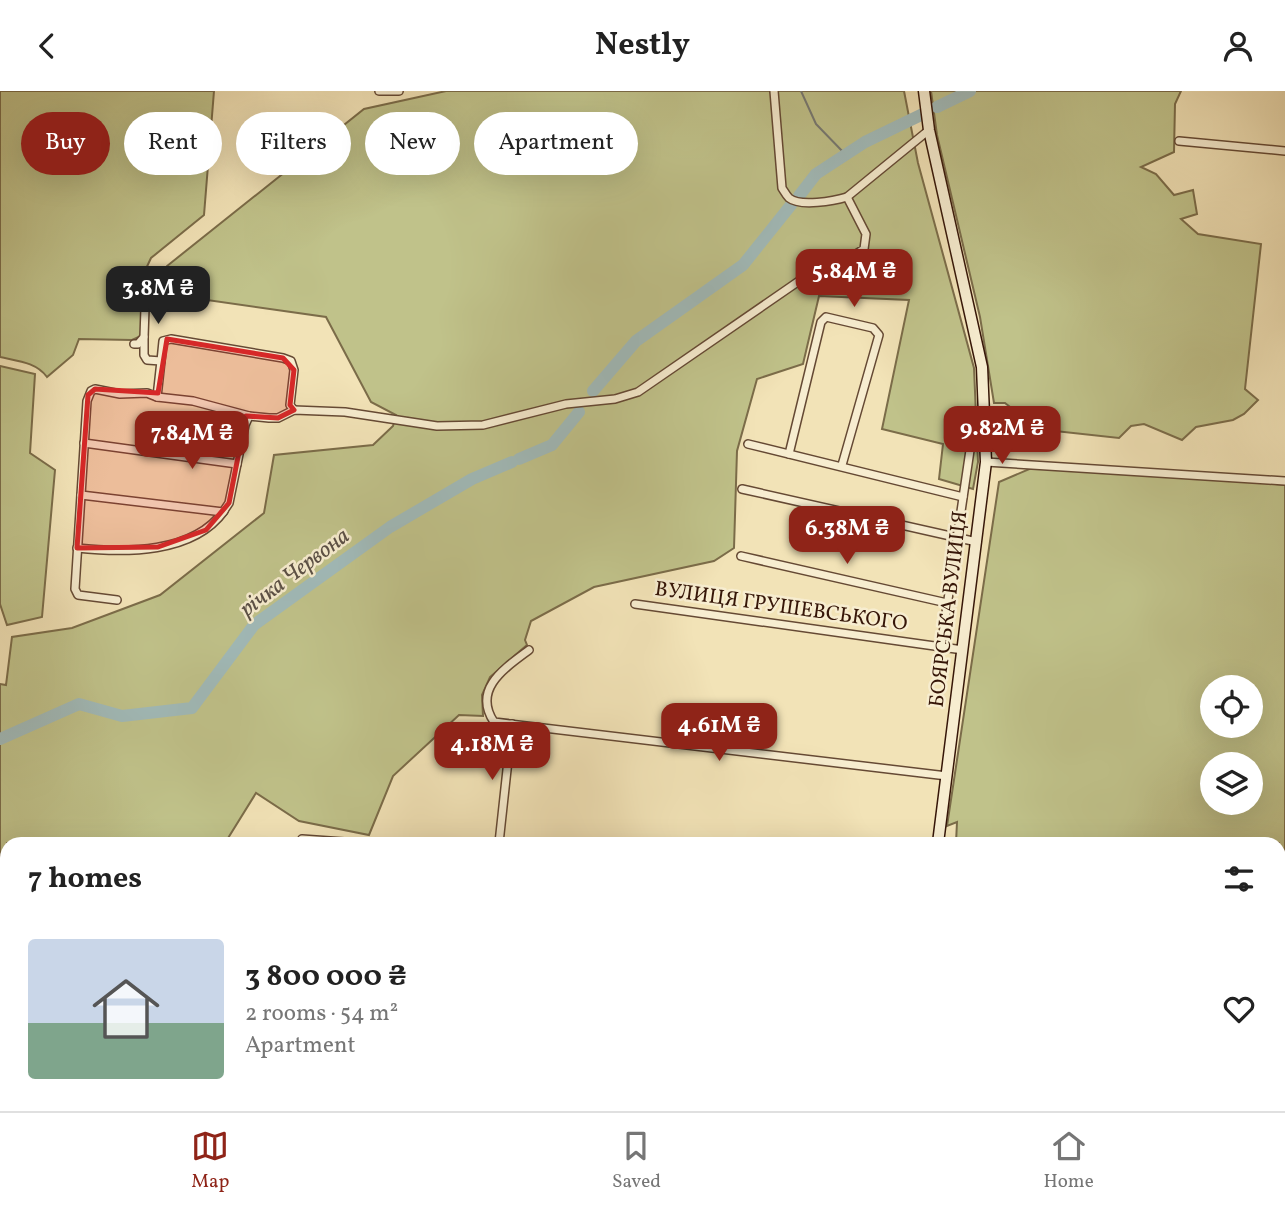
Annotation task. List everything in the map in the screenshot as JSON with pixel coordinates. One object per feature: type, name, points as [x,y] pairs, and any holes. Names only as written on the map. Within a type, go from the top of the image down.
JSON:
[{"type":"street","points":[[379,91],[399,91]]},
{"type":"street","points":[[774,91],[782,188],[789,198],[798,203],[847,197],[929,130]]},
{"type":"street","name":"БОЯРСЬКА ВУЛИЦЯ","points":[[924,91],[929,130],[982,367],[986,462],[939,837]]},
{"type":"street","points":[[1179,141],[1285,151]]},
{"type":"street","points":[[117,600],[78,595],[76,592],[87,401],[91,391],[147,393],[157,397],[193,401],[249,416],[278,418],[294,410],[345,412],[437,426],[483,425],[566,404],[615,400],[638,392],[828,261],[853,256],[864,249],[866,234],[847,197]]},
{"type":"street","points":[[146,279],[144,355],[147,360],[160,361]]},
{"type":"street","points":[[789,454],[821,322],[826,317],[873,328],[879,335],[842,465]]},
{"type":"street","points":[[134,344],[138,344],[144,337]]},
{"type":"street","points":[[157,397],[163,341],[171,339],[291,361],[294,370],[290,405],[294,410]]},
{"type":"street","points":[[77,548],[114,550],[158,547],[206,530],[226,508],[249,416]]},
{"type":"street","points":[[941,647],[973,431]]},
{"type":"street","points":[[84,443],[237,464]]},
{"type":"street","points":[[748,444],[842,465],[963,497]]},
{"type":"street","points":[[986,462],[1285,481]]},
{"type":"street","points":[[742,489],[976,542]]},
{"type":"street","points":[[81,495],[217,512],[223,512],[226,508]]},
{"type":"street","points":[[741,556],[947,603]]},
{"type":"street","name":"ВУЛИЦЯ ГРУШЕВСЬКОГО","points":[[635,604],[963,650]]},
{"type":"street","points":[[529,650],[497,675],[487,695],[488,713],[494,722],[947,776]]},
{"type":"street","points":[[500,837],[512,725]]},
{"type":"highlighted area","points":[[167,339],[283,358],[294,370],[290,405],[294,410],[278,418],[246,416],[229,503],[206,530],[158,547],[77,548],[88,395],[95,389],[158,393]]},
{"type":"green space","points":[[0,91],[214,91],[212,112],[124,112],[124,175],[207,175],[204,215],[151,258],[143,275],[141,336],[132,340],[79,339],[73,355],[47,377],[32,365],[0,357]]},
{"type":"green space","points":[[446,91],[904,91],[918,163],[974,368],[978,462],[973,489],[939,479],[943,444],[882,429],[909,300],[819,296],[803,364],[757,379],[737,451],[734,548],[714,561],[594,587],[531,621],[525,640],[527,645],[490,677],[482,695],[483,716],[459,715],[393,776],[369,835],[299,821],[256,793],[229,837],[0,837],[0,684],[6,685],[12,637],[72,628],[160,595],[264,513],[274,455],[373,445],[393,426],[396,415],[371,402],[326,317],[158,293],[167,266],[281,175],[351,175],[351,119],[364,109]]},
{"type":"green space","points":[[931,91],[1181,91],[1175,104],[1174,152],[1141,167],[1156,174],[1174,195],[1193,190],[1197,214],[1181,219],[1198,234],[1261,244],[1245,389],[1258,400],[1244,414],[1233,420],[1196,427],[1182,440],[1144,424],[1131,426],[1119,438],[1055,431],[1043,433],[1005,403],[994,403],[980,317],[937,135]]},
{"type":"green space","points":[[0,366],[35,374],[30,453],[55,470],[42,617],[7,625],[0,604]]},
{"type":"green space","points":[[1034,467],[1114,468],[1285,485],[1285,837],[956,837],[957,822],[947,826],[999,482]]},
{"type":"waterway","points":[[801,91],[816,124],[846,155]]},
{"type":"waterway","name":"річка Червона","points":[[937,107],[970,91]]},
{"type":"waterway","points":[[799,196],[816,174],[865,142],[925,113]]},
{"type":"waterway","name":"річка Червона","points":[[593,391],[636,341],[743,265],[791,205]]},
{"type":"waterway","points":[[519,459],[552,445],[579,412]]},
{"type":"waterway","name":"річка Червона","points":[[0,739],[79,704],[122,716],[192,708],[254,625],[390,527],[472,479],[512,462]]}]
